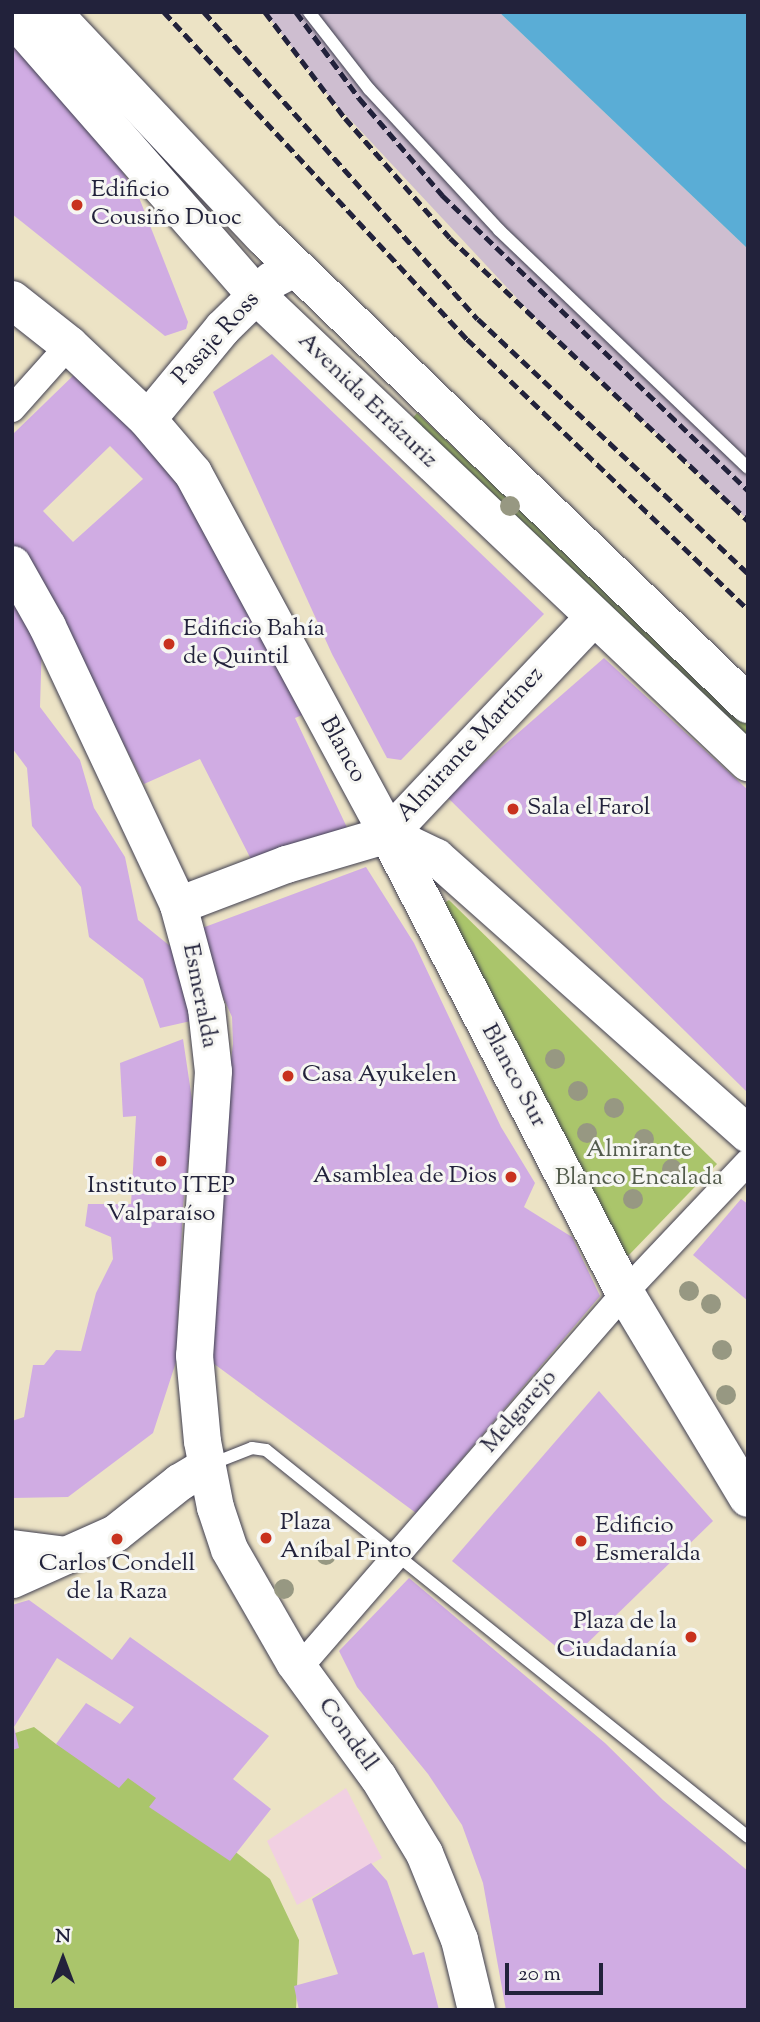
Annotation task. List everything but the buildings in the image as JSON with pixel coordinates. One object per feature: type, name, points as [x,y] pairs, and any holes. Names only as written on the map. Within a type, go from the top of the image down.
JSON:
[{"type":"main road","name":"Avenida Errázuriz","points":[[52,12],[295,267],[748,704]]},
{"type":"main road","name":"Avenida Errázuriz","points":[[12,16],[255,294],[592,618],[748,762]]},
{"type":"main road","name":"Pasaje Ross","points":[[147,419],[222,328],[255,294],[295,267]]},
{"type":"main road","name":"Blanco","points":[[12,300],[69,345],[147,419],[193,473],[388,834]]},
{"type":"main road","name":"Esmeralda","points":[[12,564],[47,626],[178,905],[206,1008],[213,1071],[194,1333],[206,1466]]},
{"type":"main road","name":"Almirante Martínez","points":[[178,905],[286,864],[388,834],[592,618]]},
{"type":"main road","points":[[388,834],[436,857],[748,1134]]},
{"type":"main road","name":"Blanco Sur","points":[[388,834],[625,1293],[748,1498]]},
{"type":"main road","points":[[12,1579],[72,1555],[115,1533],[178,1482],[206,1466]]},
{"type":"main road","name":"Condell","points":[[206,1466],[229,1549],[299,1668],[378,1777],[424,1853],[459,1939],[476,2010]]},
{"type":"main road","points":[[12,1548],[72,1555]]},
{"type":"street","points":[[12,409],[69,345]]},
{"type":"street","name":"Melgarejo","points":[[299,1668],[396,1553],[625,1293],[748,1162]]},
{"type":"lane","points":[[309,12],[369,89],[499,230],[748,468]]},
{"type":"lane","points":[[206,1466],[252,1448],[266,1450],[748,1837]]},
{"type":"shaded area","points":[[265,12],[499,12],[748,249],[748,520],[542,325],[330,98]]},
{"type":"shaded area","points":[[346,1788],[382,1858],[297,1905],[267,1841]]},
{"type":"green space","points":[[417,413],[748,724],[748,741],[411,420]]},
{"type":"green space","name":"Almirante Blanco Encalada","points":[[449,900],[717,1164],[627,1257],[441,905]]},
{"type":"green space","points":[[34,1727],[56,1744],[145,1781],[270,1879],[299,1940],[296,2010],[12,2010],[12,1734]]},
{"type":"water","points":[[499,12],[748,12],[748,249]]},
{"type":"railway","points":[[164,12],[467,339],[748,609]]},
{"type":"railway","points":[[204,12],[478,319],[748,573]]},
{"type":"railway","points":[[265,12],[345,118],[450,238],[748,521]]},
{"type":"railway","points":[[296,12],[359,98],[442,195],[748,490]]},
{"type":"place","name":"Edificio Cousiño Duoc","points":[[77,205]]},
{"type":"place","name":"Edificio Bahía de Quintil","points":[[169,644]]},
{"type":"place","name":"Sala el Farol","points":[[513,809]]},
{"type":"place","name":"Casa Ayukelen","points":[[288,1076]]},
{"type":"place","name":"Instituto ITEP Valparaíso","points":[[161,1161]]},
{"type":"place","name":"Asamblea de Dios","points":[[511,1177]]},
{"type":"place","name":"Plaza Aníbal Pinto","points":[[266,1538]]},
{"type":"place","name":"Carlos Condell de la Raza","points":[[117,1539]]},
{"type":"place","name":"Edificio Esmeralda","points":[[581,1541]]},
{"type":"place","name":"Plaza de la Ciudadanía","points":[[691,1637]]}]
